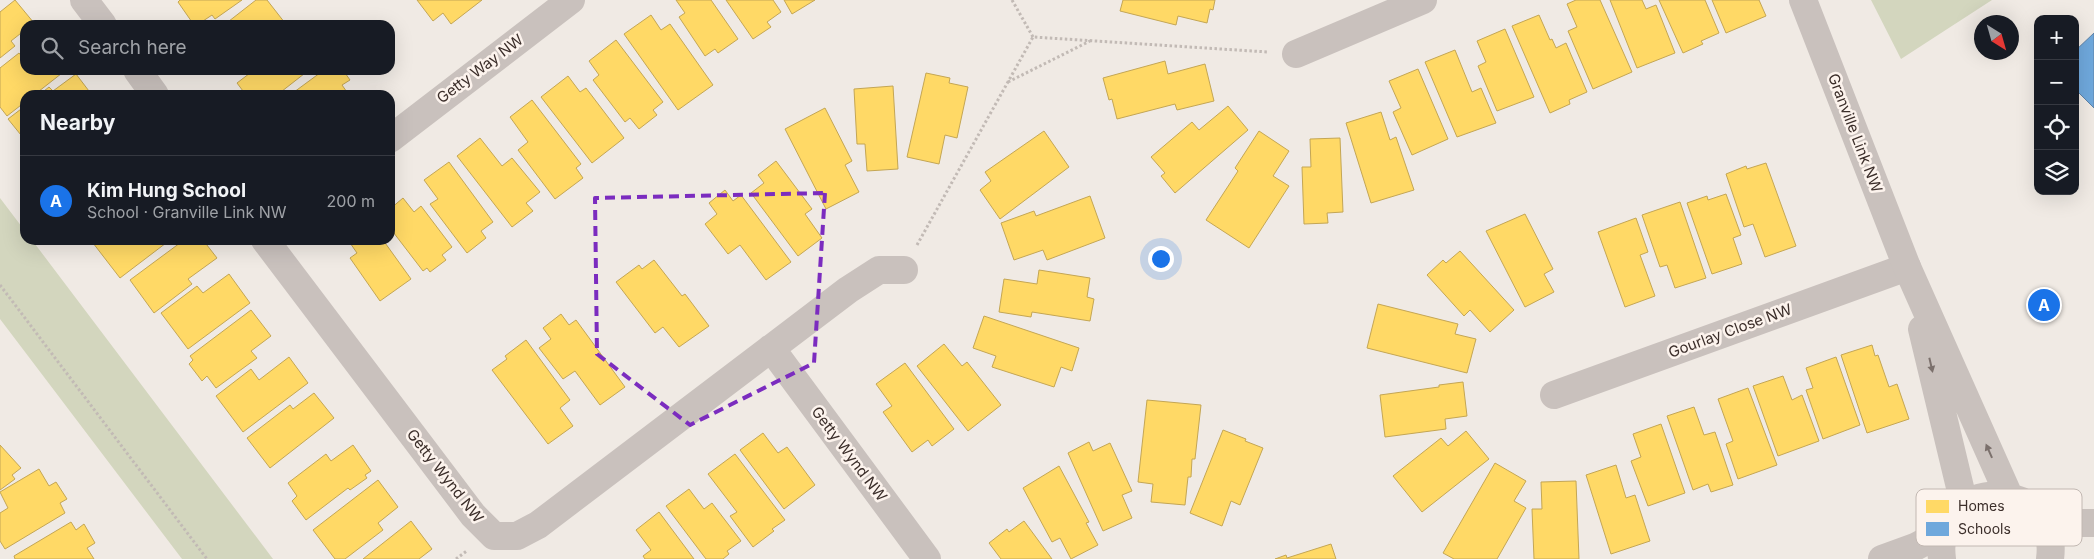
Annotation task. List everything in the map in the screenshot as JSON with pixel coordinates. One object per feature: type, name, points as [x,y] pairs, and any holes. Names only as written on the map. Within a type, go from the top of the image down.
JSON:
[{"type":"street","points":[[84,0],[99,20]]},
{"type":"street","name":"Getty Way NW","points":[[395,135],[571,0]]},
{"type":"street","points":[[1296,54],[1423,0]]},
{"type":"street","name":"Granville Link NW","points":[[1803,0],[1907,267],[2006,489]]},
{"type":"street","points":[[141,75],[152,90]]},
{"type":"street","name":"Getty Wynd NW","points":[[269,245],[473,515],[494,536],[517,536],[538,525],[848,290],[879,270],[904,270]]},
{"type":"street","name":"Granville Link NW","points":[[1907,267],[1960,489]]},
{"type":"street","name":"Gourlay Close NW","points":[[1554,395],[1907,267]]},
{"type":"street","name":"Getty Wynd NW","points":[[771,348],[927,559]]},
{"type":"street","points":[[1882,559],[1917,546]]},
{"type":"street","points":[[1940,546],[1942,559]]},
{"type":"street","points":[[2050,559],[2051,546]]},
{"type":"path","points":[[1012,0],[1033,37]]},
{"type":"path","points":[[1033,37],[1296,54]]},
{"type":"path","points":[[904,270],[1033,37]]},
{"type":"path","points":[[1008,82],[1090,41]]},
{"type":"path","points":[[0,284],[207,559]]},
{"type":"highlighted area","points":[[825,193],[814,363],[690,425],[597,354],[595,198]]},
{"type":"green space","points":[[1871,0],[1992,0],[1901,59]]},
{"type":"green space","points":[[0,198],[20,224],[20,245],[36,245],[273,559],[182,559],[0,319]]},
{"type":"building: Homes","points":[[15,0],[32,20],[20,20],[20,34],[11,41],[15,46],[0,58],[0,12]]},
{"type":"building: Homes","points":[[180,0],[242,0],[215,19],[212,15],[204,20],[191,20],[178,2]]},
{"type":"building: Homes","points":[[256,0],[267,0],[283,20],[230,20]]},
{"type":"building: Homes","points":[[417,0],[482,0],[451,24],[443,13],[433,21]]},
{"type":"building: Homes","points":[[676,0],[711,0],[738,39],[718,53],[715,49],[705,56],[679,17],[685,13]]},
{"type":"building: Homes","points":[[726,0],[773,0],[781,12],[767,22],[771,27],[753,39]]},
{"type":"building: Homes","points":[[784,0],[815,0],[792,14]]},
{"type":"building: Homes","points":[[1123,0],[1215,0],[1213,10],[1210,9],[1207,23],[1178,16],[1176,25],[1120,11]]},
{"type":"building: Homes","points":[[1576,0],[1600,0],[1632,72],[1593,89],[1568,31],[1577,27],[1567,4]]},
{"type":"building: Homes","points":[[1610,0],[1642,0],[1646,9],[1656,5],[1675,53],[1637,68]]},
{"type":"building: Homes","points":[[1659,0],[1705,0],[1719,33],[1701,41],[1703,44],[1683,53]]},
{"type":"building: Homes","points":[[1712,0],[1759,0],[1766,16],[1726,33]]},
{"type":"building: Homes","points":[[651,15],[661,30],[670,24],[713,85],[678,110],[624,34]]},
{"type":"building: Homes","points":[[1539,15],[1550,40],[1552,39],[1556,48],[1566,43],[1587,92],[1569,100],[1570,104],[1550,113],[1512,26]]},
{"type":"building: Homes","points":[[1505,29],[1534,97],[1497,111],[1478,66],[1486,62],[1477,41]]},
{"type":"building: Homes","points":[[616,40],[663,102],[653,110],[657,115],[639,129],[630,118],[625,122],[593,80],[599,75],[589,61]]},
{"type":"building: Homes","points":[[1455,50],[1472,92],[1481,88],[1496,123],[1457,137],[1425,62]]},
{"type":"building: Homes","points":[[19,53],[20,75],[60,75],[40,90],[20,90],[20,106],[7,116],[0,107],[0,68]]},
{"type":"building: Homes","points":[[1165,61],[1168,74],[1205,64],[1214,101],[1177,110],[1175,104],[1117,119],[1112,99],[1109,100],[1103,78]]},
{"type":"building: Homes","points":[[1418,69],[1448,139],[1412,155],[1393,112],[1401,108],[1389,81]]},
{"type":"building: Homes","points":[[926,73],[950,78],[949,83],[968,87],[957,138],[945,135],[939,164],[907,157]]},
{"type":"building: Homes","points":[[77,75],[88,90],[54,90]]},
{"type":"building: Homes","points":[[247,75],[303,75],[283,90],[242,90],[237,83]]},
{"type":"building: Homes","points":[[317,75],[346,75],[350,80],[342,85],[346,90],[297,90]]},
{"type":"building: Homes","points":[[568,76],[580,92],[586,88],[624,138],[592,163],[541,97]]},
{"type":"building: Homes","points":[[893,86],[898,169],[867,171],[865,144],[857,144],[854,89]]},
{"type":"building: Homes","points":[[532,100],[581,164],[576,168],[583,178],[555,199],[518,150],[528,142],[510,117]]},
{"type":"building: Homes","points":[[1228,106],[1248,130],[1175,193],[1161,176],[1165,173],[1151,157],[1192,122],[1199,130]]},
{"type":"building: Homes","points":[[825,108],[852,161],[845,165],[859,192],[826,209],[785,129]]},
{"type":"building: Homes","points":[[20,110],[20,134],[8,119]]},
{"type":"building: Homes","points":[[1381,112],[1390,140],[1396,137],[1414,190],[1371,203],[1346,123]]},
{"type":"building: Homes","points":[[1044,131],[1069,167],[1000,219],[980,190],[991,181],[985,172]]},
{"type":"building: Homes","points":[[1259,131],[1289,151],[1273,176],[1289,186],[1249,248],[1206,220],[1238,171],[1235,168]]},
{"type":"building: Homes","points":[[480,138],[502,166],[512,158],[540,192],[526,203],[533,211],[512,227],[457,156]]},
{"type":"building: Homes","points":[[1340,138],[1343,212],[1327,213],[1328,223],[1304,224],[1302,167],[1311,167],[1310,139]]},
{"type":"building: Homes","points":[[776,161],[812,209],[805,214],[822,238],[798,256],[751,193],[764,183],[758,175]]},
{"type":"building: Homes","points":[[449,162],[493,222],[481,231],[486,238],[467,253],[430,204],[438,199],[424,180]]},
{"type":"building: Homes","points":[[1766,163],[1796,246],[1765,257],[1753,224],[1744,227],[1726,174],[1746,166],[1747,169]]},
{"type":"building: Homes","points":[[725,190],[733,201],[741,195],[791,262],[766,280],[740,245],[728,254],[705,224],[717,214],[709,203]]},
{"type":"building: Homes","points":[[1726,194],[1741,235],[1733,238],[1742,264],[1712,274],[1687,203],[1707,196],[1708,200]]},
{"type":"building: Homes","points":[[1090,196],[1105,238],[1047,260],[1043,250],[1014,260],[1001,223],[1034,211],[1036,216]]},
{"type":"building: Homes","points":[[403,198],[414,212],[421,206],[452,247],[442,255],[446,260],[430,272],[427,268],[423,271],[395,235],[395,205]]},
{"type":"building: Homes","points":[[1680,202],[1706,278],[1675,288],[1667,265],[1660,267],[1642,215]]},
{"type":"building: Homes","points":[[1525,214],[1553,269],[1544,274],[1554,292],[1525,307],[1486,231]]},
{"type":"building: Homes","points":[[1636,218],[1648,252],[1640,255],[1655,296],[1625,307],[1598,232]]},
{"type":"building: Homes","points":[[95,245],[163,245],[120,278]]},
{"type":"building: Homes","points":[[177,245],[207,245],[217,258],[188,279],[192,284],[154,313],[130,280]]},
{"type":"building: Homes","points":[[351,245],[387,245],[411,279],[380,301],[350,258],[357,253]]},
{"type":"building: Homes","points":[[1460,251],[1514,310],[1490,332],[1470,310],[1464,316],[1427,275],[1443,260],[1446,263]]},
{"type":"building: Homes","points":[[654,260],[682,296],[685,294],[709,326],[679,347],[663,327],[655,333],[616,282],[639,265],[642,269]]},
{"type":"building: Homes","points":[[1039,270],[1090,278],[1087,297],[1094,299],[1090,321],[1032,312],[1031,317],[999,312],[1004,279],[1037,284]]},
{"type":"building: Homes","points":[[229,274],[250,303],[188,349],[161,313],[197,286],[203,293]]},
{"type":"building: Homes","points":[[1378,304],[1458,324],[1455,334],[1476,339],[1467,373],[1367,348]]},
{"type":"building: Homes","points":[[251,310],[271,336],[251,351],[257,358],[216,388],[207,376],[202,381],[189,364],[193,360],[190,356]]},
{"type":"building: Homes","points":[[561,314],[569,325],[576,320],[625,387],[600,405],[575,371],[563,379],[539,348],[551,339],[543,328]]},
{"type":"building: Homes","points":[[984,316],[1079,348],[1072,371],[1061,367],[1054,387],[992,367],[996,356],[973,348]]},
{"type":"building: Homes","points":[[526,340],[570,400],[560,408],[573,426],[548,444],[492,370],[507,359],[505,356]]},
{"type":"building: Homes","points":[[944,344],[962,366],[967,362],[1001,405],[968,431],[917,366]]},
{"type":"building: Homes","points":[[1872,345],[1875,356],[1878,355],[1889,387],[1897,384],[1909,419],[1867,433],[1841,355]]},
{"type":"building: Homes","points":[[289,357],[308,383],[243,432],[216,396],[251,369],[259,380]]},
{"type":"building: Homes","points":[[1836,357],[1860,425],[1823,439],[1806,390],[1813,388],[1806,368]]},
{"type":"building: Homes","points":[[905,363],[954,429],[932,446],[928,440],[912,452],[883,412],[892,406],[876,384]]},
{"type":"building: Homes","points":[[1783,376],[1792,400],[1802,395],[1819,441],[1778,456],[1753,386]]},
{"type":"building: Homes","points":[[1463,382],[1467,416],[1445,419],[1446,429],[1385,437],[1380,395]]},
{"type":"building: Homes","points":[[1748,388],[1777,465],[1738,479],[1726,444],[1733,441],[1718,399]]},
{"type":"building: Homes","points":[[314,393],[334,418],[270,468],[247,438],[290,405],[293,409]]},
{"type":"building: Homes","points":[[1147,400],[1201,405],[1195,459],[1192,459],[1191,477],[1188,477],[1185,505],[1151,502],[1153,484],[1138,482]]},
{"type":"building: Homes","points":[[1694,407],[1704,435],[1715,432],[1733,485],[1711,492],[1708,484],[1693,490],[1667,416]]},
{"type":"building: Homes","points":[[1661,424],[1685,493],[1648,506],[1631,461],[1641,457],[1633,434]]},
{"type":"building: Homes","points":[[1223,430],[1263,448],[1240,505],[1231,501],[1222,526],[1190,513]]},
{"type":"building: Homes","points":[[1466,431],[1489,459],[1422,512],[1393,476],[1441,438],[1448,446]]},
{"type":"building: Homes","points":[[763,433],[778,453],[787,447],[815,485],[784,509],[740,450]]},
{"type":"building: Homes","points":[[1089,442],[1093,451],[1110,443],[1132,491],[1122,495],[1132,518],[1103,531],[1068,453]]},
{"type":"building: Homes","points":[[0,445],[21,468],[12,475],[15,479],[0,490]]},
{"type":"building: Homes","points":[[353,445],[371,471],[365,475],[367,478],[350,490],[348,488],[306,520],[292,501],[297,496],[288,483],[326,454],[331,461]]},
{"type":"building: Homes","points":[[735,454],[785,520],[772,529],[774,531],[753,547],[730,516],[737,512],[708,474]]},
{"type":"building: Homes","points":[[1495,463],[1526,481],[1514,501],[1526,508],[1497,559],[1454,559],[1443,553]]},
{"type":"building: Homes","points":[[1616,465],[1626,498],[1635,495],[1650,541],[1611,554],[1586,475]]},
{"type":"building: Homes","points":[[1059,466],[1089,522],[1086,523],[1098,545],[1071,559],[1060,538],[1052,542],[1023,488]]},
{"type":"building: Homes","points":[[39,469],[49,486],[56,482],[67,499],[60,503],[65,513],[5,549],[0,541],[0,513],[8,508],[0,492]]},
{"type":"building: Homes","points":[[378,480],[398,507],[378,523],[383,530],[345,559],[335,559],[313,530]]},
{"type":"building: Homes","points":[[1576,481],[1579,559],[1534,559],[1532,509],[1542,509],[1541,482]]},
{"type":"building: Homes","points":[[689,489],[704,509],[712,503],[741,541],[727,551],[729,554],[723,559],[706,559],[666,506]]},
{"type":"building: Homes","points":[[659,512],[694,559],[645,559],[643,556],[651,550],[636,530]]},
{"type":"building: Homes","points":[[411,521],[432,549],[419,559],[363,559]]},
{"type":"building: Homes","points":[[1024,521],[1052,559],[1001,559],[989,543],[1007,529],[1009,532]]},
{"type":"building: Homes","points":[[71,522],[76,530],[84,524],[95,543],[87,548],[94,559],[15,559],[14,556]]},
{"type":"building: Homes","points":[[1331,544],[1336,559],[1275,559],[1286,555],[1287,558]]},
{"type":"building: Schools","points":[[2094,33],[2094,108],[2079,93],[2079,47]]},
{"type":"place","name":"Kim Hung School","points":[[2044,305]]}]
